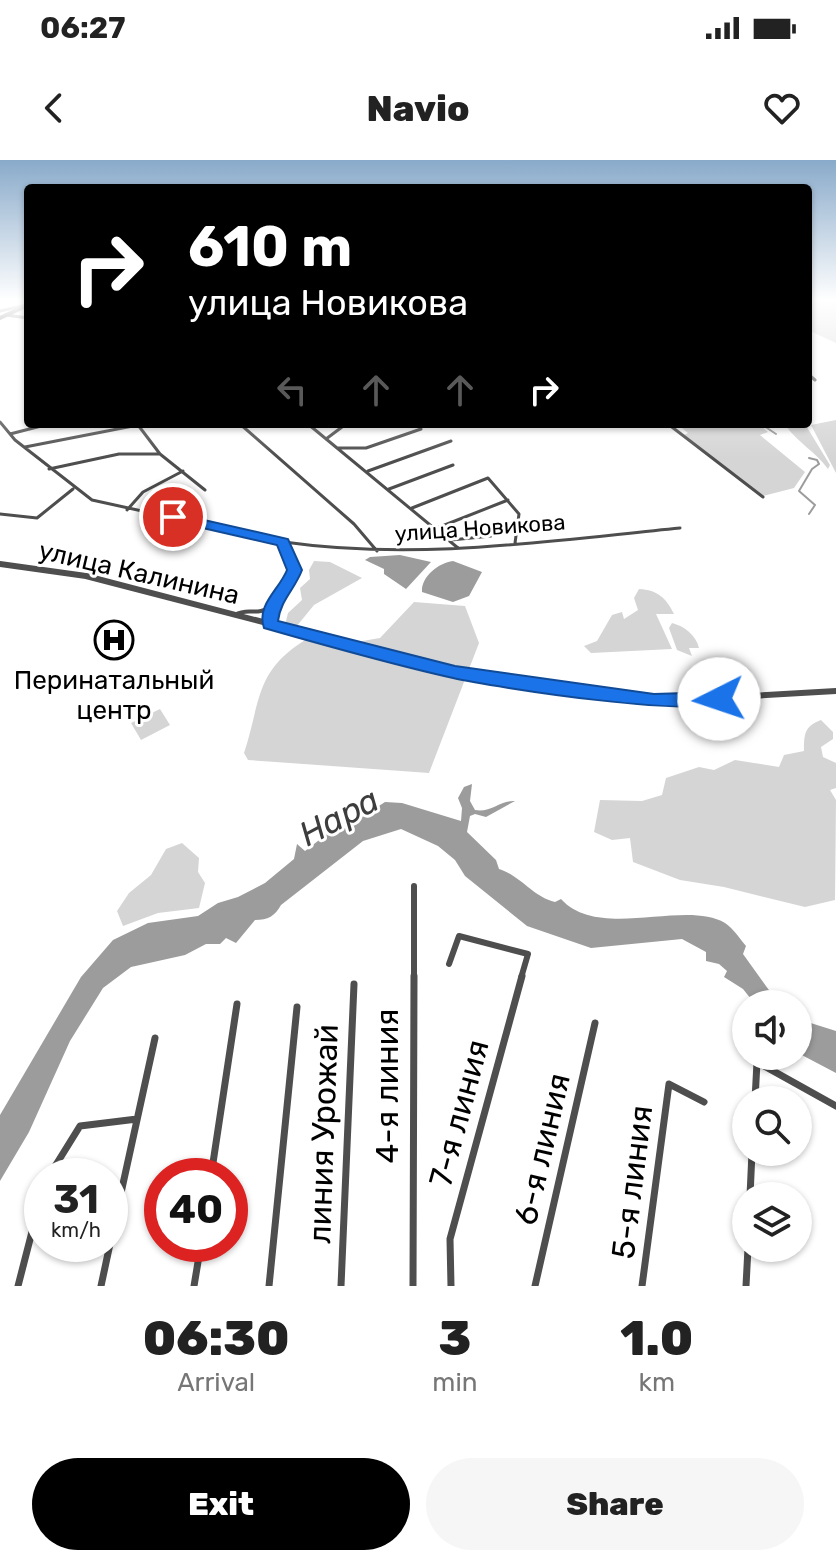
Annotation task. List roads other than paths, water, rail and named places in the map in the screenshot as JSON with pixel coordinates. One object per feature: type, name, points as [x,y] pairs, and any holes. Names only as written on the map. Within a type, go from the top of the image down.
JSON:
[{"type":"street","name":"улица Новикова","points":[[0,422],[49,469],[92,500],[127,510],[323,549],[377,552],[458,548],[680,528]]},
{"type":"street","points":[[10,434],[33,428]]},
{"type":"street","points":[[25,447],[123,428]]},
{"type":"street","points":[[140,428],[160,454],[205,490]]},
{"type":"street","points":[[245,428],[354,524],[377,552]]},
{"type":"street","points":[[313,428],[458,548]]},
{"type":"street","points":[[326,439],[341,428]]},
{"type":"street","points":[[338,448],[366,448],[420,428]]},
{"type":"street","points":[[673,428],[763,497]]},
{"type":"street","points":[[367,472],[451,441]]},
{"type":"street","points":[[49,469],[97,457],[118,457],[142,451],[160,454]]},
{"type":"street","points":[[388,489],[453,465]]},
{"type":"street","points":[[127,510],[143,492],[183,471]]},
{"type":"street","points":[[411,508],[488,478],[519,514],[515,543]]},
{"type":"street","points":[[0,514],[37,518],[73,489]]},
{"type":"street","points":[[437,528],[508,500]]},
{"type":"street","points":[[450,540],[491,536]]},
{"type":"street","points":[[258,611],[272,605],[289,584],[295,570],[283,542]]},
{"type":"street","name":"улица Калинина","points":[[0,564],[86,576],[440,669],[654,701],[836,690]]},
{"type":"street","points":[[270,624],[272,605]]},
{"type":"street","points":[[234,615],[242,609],[273,616]]},
{"type":"street","name":"4-я линия","points":[[413,1286],[414,886]]},
{"type":"street","name":"7-я линия","points":[[449,964],[459,936],[528,954],[450,1239],[451,1286]]},
{"type":"street","name":"линия Урожай","points":[[341,1286],[354,984]]},
{"type":"street","points":[[214,1158],[237,1004]]},
{"type":"street","points":[[269,1286],[297,1007]]},
{"type":"street","name":"6-я линия","points":[[535,1286],[595,1023]]},
{"type":"street","points":[[128,1160],[155,1038]]},
{"type":"street","points":[[756,1086],[757,1062],[800,1086]]},
{"type":"street","name":"5-я линия","points":[[642,1286],[669,1084],[704,1102]]},
{"type":"street","points":[[812,1093],[836,1106]]},
{"type":"street","points":[[60,1158],[80,1126],[137,1119]]},
{"type":"street","points":[[18,1286],[24,1262]]},
{"type":"street","points":[[101,1286],[106,1262]]},
{"type":"street","points":[[194,1286],[198,1262]]},
{"type":"street","points":[[746,1286],[747,1262]]},
{"type":"waterway","points":[[767,428],[776,434]]},
{"type":"waterway","points":[[809,458],[817,460],[819,464],[812,469],[799,491],[815,505],[809,514]]},
{"type":"place","name":"Перинатальный центр","points":[[114,640]]},
{"type":"water label","name":"Нара","points":[[339,817]]}]
